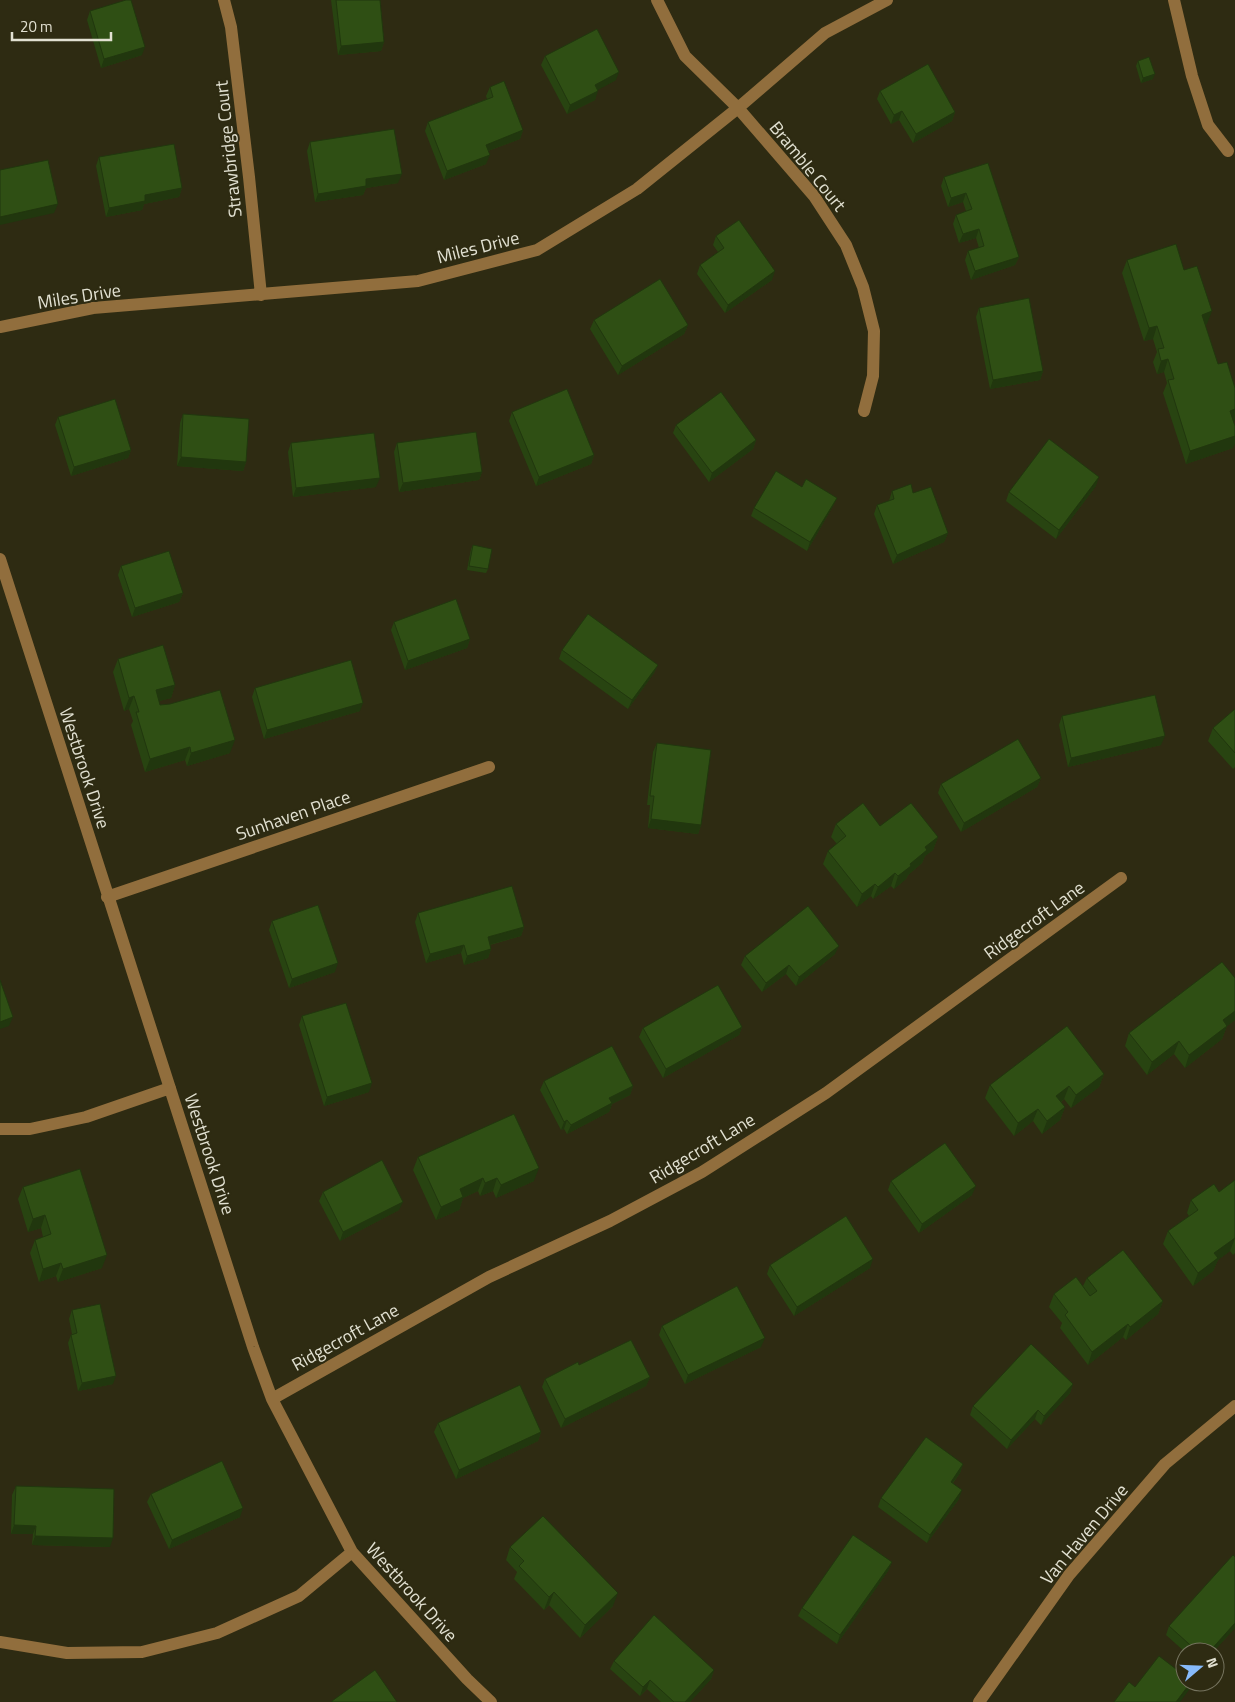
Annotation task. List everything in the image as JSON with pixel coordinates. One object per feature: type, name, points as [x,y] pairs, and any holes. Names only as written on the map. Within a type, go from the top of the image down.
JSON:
[{"type":"street","name":"Strawbridge Court","points":[[224,0],[231,27],[261,295]]},
{"type":"street","name":"Bramble Court","points":[[657,0],[685,56],[738,108],[814,196],[846,245],[863,287],[874,331],[873,376],[864,411]]},
{"type":"street","name":"Miles Drive","points":[[0,327],[93,308],[418,281],[537,250],[638,189],[738,108],[825,33],[887,0]]},
{"type":"street","points":[[1174,0],[1192,76],[1208,125],[1228,151]]},
{"type":"street","name":"Westbrook Drive","points":[[0,559],[2,574],[253,1346],[272,1399],[352,1552],[491,1702]]},
{"type":"street","name":"Sunhaven Place","points":[[107,897],[489,767]]},
{"type":"street","name":"Ridgecroft Lane","points":[[272,1399],[489,1277],[610,1221],[702,1172],[826,1093],[1121,878]]},
{"type":"street","points":[[0,1129],[30,1129],[86,1117],[170,1088]]},
{"type":"street","name":"Van Haven Drive","points":[[980,1702],[1070,1575],[1146,1486],[1165,1464],[1235,1406]]},
{"type":"street","points":[[0,1642],[67,1653],[142,1652],[217,1633],[298,1596],[352,1552]]},
{"type":"building","points":[[131,0],[145,47],[104,59],[90,11]]},
{"type":"building","points":[[336,0],[380,0],[384,42],[341,46]]},
{"type":"building","points":[[597,29],[619,72],[595,85],[598,91],[570,105],[545,56]]},
{"type":"building","points":[[1149,57],[1155,74],[1143,78],[1138,61]]},
{"type":"building","points":[[928,64],[955,112],[916,134],[902,111],[894,115],[880,91]]},
{"type":"building","points":[[504,81],[523,130],[486,145],[490,155],[447,171],[428,122],[493,97],[490,87]]},
{"type":"building","points":[[394,129],[402,174],[366,179],[366,186],[318,194],[310,142]]},
{"type":"building","points":[[174,144],[182,188],[145,195],[145,201],[109,208],[99,157]]},
{"type":"building","points":[[48,160],[58,204],[0,217],[0,170]]},
{"type":"building","points":[[988,163],[1019,257],[975,271],[968,251],[984,246],[979,229],[963,234],[956,215],[972,209],[966,193],[951,198],[944,177]]},
{"type":"building","points":[[739,220],[775,271],[728,305],[700,265],[724,248],[716,236]]},
{"type":"building","points":[[1176,244],[1184,270],[1197,266],[1212,311],[1202,315],[1218,364],[1227,362],[1235,388],[1235,409],[1230,411],[1235,426],[1235,436],[1190,451],[1168,380],[1174,379],[1168,359],[1161,361],[1158,349],[1164,348],[1157,326],[1149,328],[1127,260]]},
{"type":"building","points":[[660,279],[688,325],[622,366],[594,320]]},
{"type":"building","points":[[1029,298],[1043,371],[993,380],[979,308]]},
{"type":"building","points":[[567,389],[594,455],[539,477],[512,412]]},
{"type":"building","points":[[721,392],[756,440],[712,473],[676,425]]},
{"type":"building","points":[[115,399],[131,450],[74,467],[58,417]]},
{"type":"building","points":[[183,414],[249,419],[246,462],[181,457]]},
{"type":"building","points":[[476,432],[482,472],[403,483],[397,443]]},
{"type":"building","points":[[374,433],[380,478],[296,488],[291,443]]},
{"type":"building","points":[[1049,439],[1099,477],[1059,530],[1009,492]]},
{"type":"building","points":[[776,471],[802,487],[806,479],[837,498],[810,542],[754,508]]},
{"type":"building","points":[[911,484],[913,493],[931,487],[948,533],[897,555],[877,505],[894,499],[892,491]]},
{"type":"building","points":[[473,545],[492,549],[488,569],[469,566]]},
{"type":"building","points":[[169,551],[183,593],[135,608],[121,566]]},
{"type":"building","points":[[456,599],[470,639],[408,661],[394,622]]},
{"type":"building","points":[[588,614],[658,665],[632,700],[562,650]]},
{"type":"building","points":[[163,645],[175,685],[156,690],[160,705],[220,690],[235,740],[191,753],[190,747],[150,759],[136,712],[139,712],[134,696],[129,698],[118,659]]},
{"type":"building","points":[[351,660],[363,703],[267,730],[255,688]]},
{"type":"building","points":[[1155,695],[1165,736],[1071,758],[1062,716]]},
{"type":"building","points":[[1235,709],[1235,753],[1213,728]]},
{"type":"building","points":[[1018,739],[1041,778],[964,823],[941,784]]},
{"type":"building","points":[[657,743],[711,750],[701,825],[651,819],[654,796],[650,796]]},
{"type":"building","points":[[863,803],[880,826],[911,803],[938,837],[925,847],[927,850],[910,864],[911,866],[898,876],[895,873],[878,887],[875,884],[862,894],[828,851],[846,836],[836,824]]},
{"type":"building","points":[[512,886],[524,927],[488,937],[491,949],[467,956],[464,945],[430,954],[418,913]]},
{"type":"building","points":[[318,905],[338,963],[292,979],[272,921]]},
{"type":"building","points":[[808,906],[839,946],[799,977],[789,965],[766,983],[745,956]]},
{"type":"building","points":[[1222,962],[1235,978],[1235,1011],[1223,1020],[1227,1026],[1189,1055],[1179,1041],[1152,1062],[1129,1033]]},
{"type":"building","points":[[0,980],[13,1017],[0,1022]]},
{"type":"building","points":[[718,985],[742,1027],[666,1069],[643,1028]]},
{"type":"building","points":[[346,1003],[372,1083],[327,1097],[302,1016]]},
{"type":"building","points":[[1067,1026],[1104,1074],[1076,1095],[1069,1086],[1056,1096],[1065,1107],[1047,1121],[1038,1109],[1018,1123],[990,1085]]},
{"type":"building","points":[[612,1046],[633,1086],[609,1098],[612,1103],[571,1125],[567,1120],[564,1122],[544,1081]]},
{"type":"building","points":[[514,1114],[539,1168],[501,1185],[497,1178],[485,1183],[483,1178],[460,1189],[463,1197],[441,1207],[418,1157]]},
{"type":"building","points":[[945,1143],[976,1186],[922,1224],[891,1181]]},
{"type":"building","points":[[382,1160],[403,1202],[343,1232],[323,1192]]},
{"type":"building","points":[[80,1169],[107,1255],[63,1269],[61,1263],[43,1269],[35,1240],[51,1234],[45,1215],[33,1219],[23,1187]]},
{"type":"building","points":[[1235,1180],[1235,1238],[1214,1253],[1218,1258],[1198,1273],[1168,1231],[1198,1210],[1191,1200],[1214,1184],[1219,1192]]},
{"type":"building","points":[[846,1216],[873,1259],[797,1307],[770,1265]]},
{"type":"building","points":[[1123,1250],[1163,1301],[1130,1327],[1128,1324],[1092,1352],[1065,1315],[1068,1312],[1054,1294],[1076,1277],[1090,1296],[1097,1291],[1087,1278]]},
{"type":"building","points":[[737,1286],[765,1338],[688,1375],[662,1326]]},
{"type":"building","points":[[100,1304],[116,1376],[82,1383],[71,1335],[77,1333],[72,1310]]},
{"type":"building","points":[[631,1340],[650,1377],[565,1419],[545,1379],[578,1362],[579,1365]]},
{"type":"building","points":[[1031,1344],[1073,1384],[1044,1416],[1038,1410],[1011,1440],[973,1406]]},
{"type":"building","points":[[520,1385],[541,1432],[459,1470],[438,1423]]},
{"type":"building","points":[[926,1437],[963,1464],[951,1482],[962,1490],[930,1535],[881,1498]]},
{"type":"building","points":[[222,1461],[243,1508],[172,1540],[151,1494]]},
{"type":"building","points":[[16,1486],[114,1489],[113,1538],[35,1536],[36,1526],[14,1525]]},
{"type":"building","points":[[543,1516],[618,1593],[585,1625],[554,1592],[549,1597],[519,1566],[524,1561],[510,1547]]},
{"type":"building","points":[[853,1535],[892,1562],[840,1635],[802,1608]]},
{"type":"building","points":[[1233,1555],[1235,1557],[1235,1623],[1218,1642],[1187,1642],[1169,1626]]},
{"type":"building","points":[[654,1615],[714,1670],[685,1702],[674,1702],[650,1680],[643,1687],[614,1661]]},
{"type":"building","points":[[1159,1656],[1175,1668],[1175,1692],[1184,1692],[1176,1702],[1114,1702],[1129,1682],[1135,1687]]},
{"type":"building","points":[[375,1670],[397,1702],[332,1702],[332,1701]]}]
